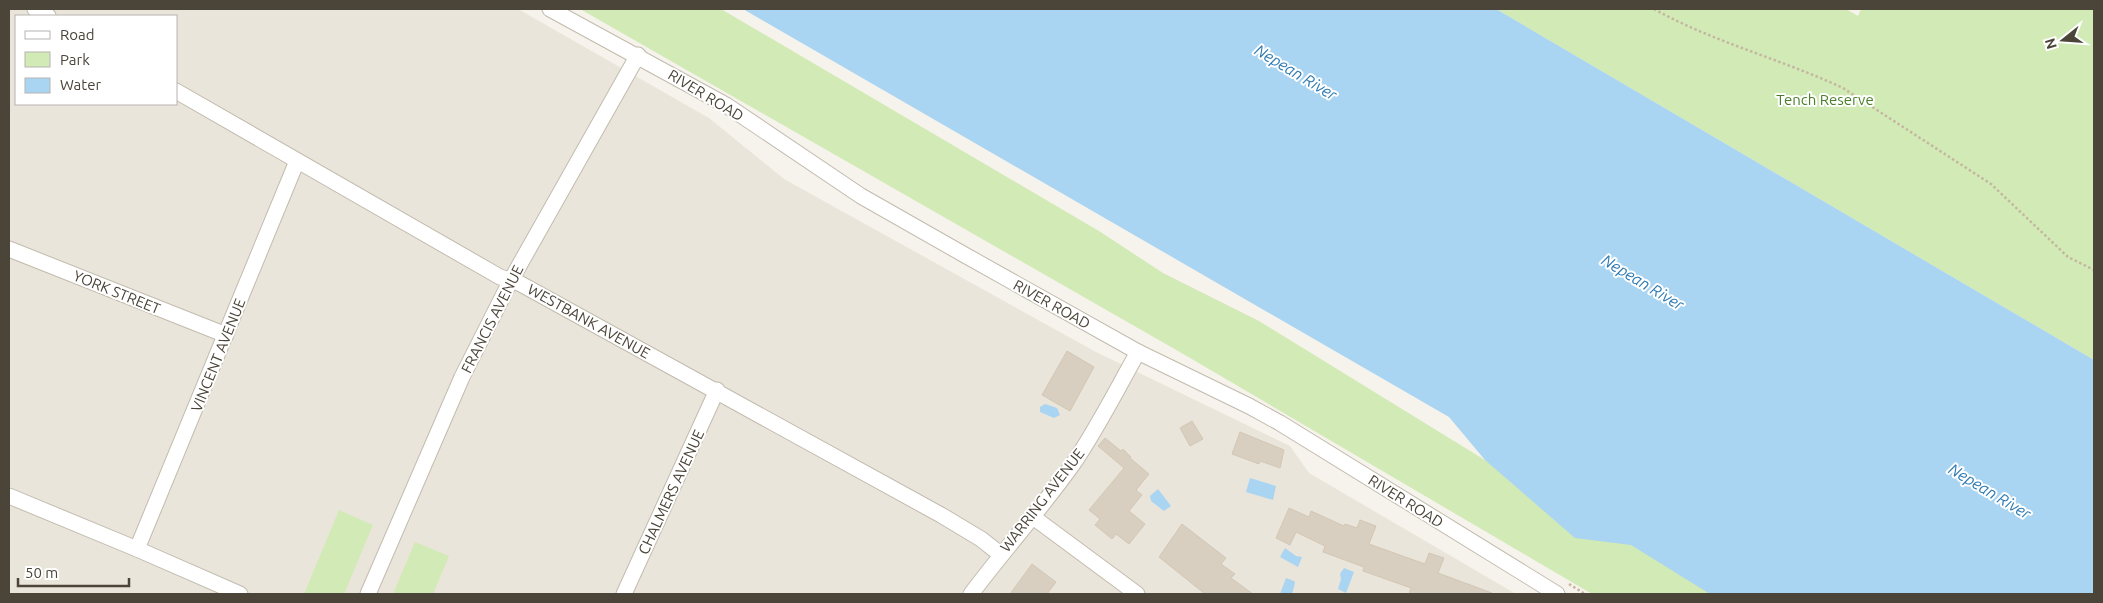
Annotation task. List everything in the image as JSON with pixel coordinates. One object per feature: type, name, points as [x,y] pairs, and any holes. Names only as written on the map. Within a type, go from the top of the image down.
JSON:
[{"type":"street","points":[[35,9],[46,15]]},
{"type":"street","name":"RIVER ROAD","points":[[550,9],[638,55],[726,105],[861,196],[1138,352],[1249,406],[1563,589]]},
{"type":"street","name":"FRANCIS AVENUE","points":[[368,594],[462,377],[511,280],[638,55]]},
{"type":"street","name":"WESTBANK AVENUE","points":[[178,92],[500,277],[519,283],[717,390],[940,515],[982,539],[1000,554]]},
{"type":"street","name":"VINCENT AVENUE","points":[[137,548],[297,161]]},
{"type":"street","name":"YORK STREET","points":[[9,249],[226,336]]},
{"type":"street","name":"WARRING AVENUE","points":[[971,594],[1000,554],[1033,517],[1078,457],[1138,352]]},
{"type":"street","name":"CHALMERS AVENUE","points":[[624,594],[717,390]]},
{"type":"street","points":[[9,496],[137,548],[240,594]]},
{"type":"street","points":[[1033,517],[1136,594]]},
{"type":"path","points":[[1654,9],[1682,25],[1843,88],[1991,184],[2068,257],[2094,270]]},
{"type":"path","points":[[1563,589],[1585,594]]},
{"type":"shaded area","points":[[9,9],[518,9],[709,118],[784,179],[1096,352],[1290,446],[1309,473],[1516,594],[9,594]]},
{"type":"green space","points":[[580,9],[721,9],[1099,231],[1163,273],[1259,321],[1519,481],[1642,546],[1718,594],[1592,594],[1185,355]]},
{"type":"green space","name":"Tench Reserve","points":[[1496,9],[1846,9],[1858,16],[1861,9],[2094,9],[2094,360]]},
{"type":"green space","points":[[339,510],[373,525],[344,594],[304,594]]},
{"type":"green space","points":[[415,542],[449,556],[433,594],[393,594]]},
{"type":"water","name":"Nepean River","points":[[743,9],[1496,9],[2094,360],[2094,594],[1710,594],[1631,545],[1575,538],[1485,460],[1449,417]]},
{"type":"water","points":[[1045,404],[1057,408],[1060,415],[1054,418],[1040,412],[1040,407]]},
{"type":"water","points":[[1250,478],[1276,486],[1273,500],[1246,492]]},
{"type":"water","points":[[1158,489],[1171,506],[1164,511],[1151,501],[1150,496]]},
{"type":"water","points":[[1285,548],[1296,556],[1302,557],[1298,567],[1280,557]]},
{"type":"water","points":[[1344,568],[1354,572],[1346,593],[1338,589],[1341,579],[1340,574]]},
{"type":"water","points":[[1286,578],[1295,583],[1292,594],[1280,594]]},
{"type":"building","points":[[1067,351],[1094,367],[1070,411],[1042,395]]},
{"type":"building","points":[[1192,421],[1203,439],[1190,446],[1180,428]]},
{"type":"building","points":[[1240,432],[1284,450],[1280,468],[1260,461],[1259,464],[1232,454]]},
{"type":"building","points":[[1105,438],[1121,451],[1123,449],[1130,458],[1149,474],[1136,490],[1142,495],[1129,511],[1145,524],[1129,544],[1116,534],[1112,539],[1095,525],[1100,519],[1089,510],[1124,468],[1098,446]]},
{"type":"building","points":[[1289,508],[1309,517],[1311,511],[1344,526],[1345,524],[1357,528],[1360,520],[1376,526],[1369,544],[1425,564],[1429,553],[1444,558],[1438,573],[1492,594],[1409,594],[1411,588],[1363,571],[1364,567],[1323,552],[1325,546],[1296,532],[1290,545],[1276,538]]},
{"type":"building","points":[[1182,524],[1226,558],[1221,564],[1235,574],[1231,578],[1253,594],[1205,594],[1159,557]]},
{"type":"building","points":[[1032,564],[1056,582],[1047,594],[1010,594]]}]
